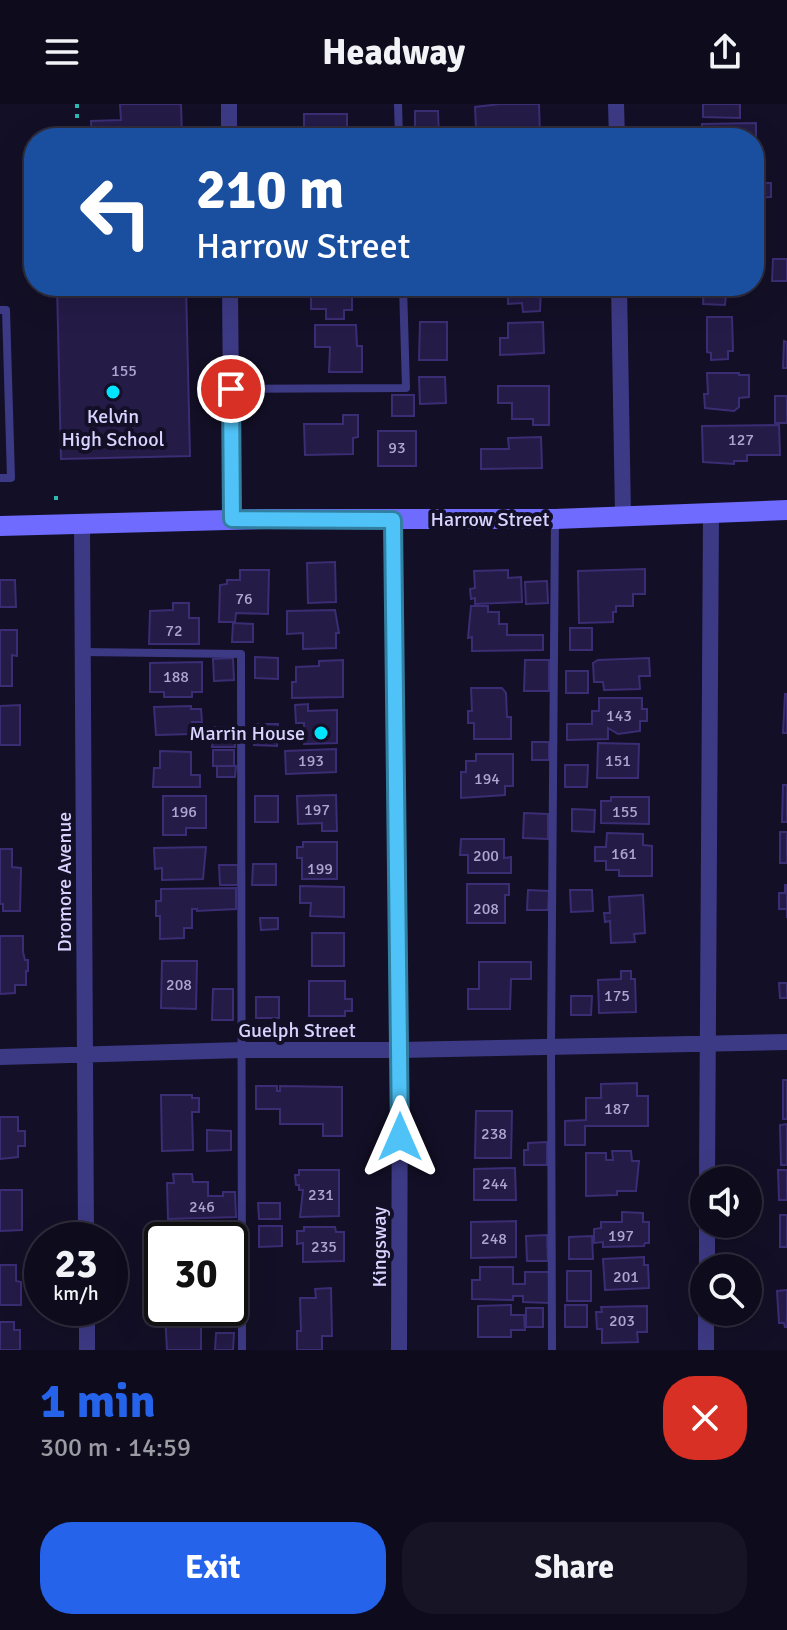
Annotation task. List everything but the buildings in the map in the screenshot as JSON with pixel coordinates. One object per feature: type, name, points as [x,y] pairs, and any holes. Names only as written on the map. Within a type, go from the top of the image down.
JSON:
[{"type":"street","points":[[229,104],[229,128]]},
{"type":"street","points":[[616,104],[617,128]]},
{"type":"street","points":[[230,296],[232,519]]},
{"type":"street","points":[[619,296],[623,515]]},
{"type":"street","name":"Harrow Street","points":[[0,526],[232,519],[555,519],[787,510]]},
{"type":"street","points":[[707,1166],[711,512]]},
{"type":"street","name":"Kingsway","points":[[393,520],[400,1050],[399,1350]]},
{"type":"street","name":"Dromore Avenue","points":[[82,524],[86,1222]]},
{"type":"street","name":"Guelph Street","points":[[0,1057],[787,1042]]},
{"type":"street","points":[[87,1326],[87,1350]]},
{"type":"street","points":[[706,1326],[706,1350]]},
{"type":"lane","points":[[398,104],[399,128]]},
{"type":"lane","points":[[231,389],[406,388],[403,296]]},
{"type":"lane","points":[[0,310],[6,310],[11,478],[0,478]]},
{"type":"lane","points":[[552,1350],[555,519]]},
{"type":"lane","points":[[83,652],[241,654],[242,1350]]},
{"type":"path","points":[[77,104],[77,123]]},
{"type":"place","name":"Kelvin High School","points":[[113,392]]},
{"type":"place","name":"Marrin House","points":[[321,733]]},
{"type":"route","points":[[231,389],[232,519],[393,520],[400,1137]]}]
